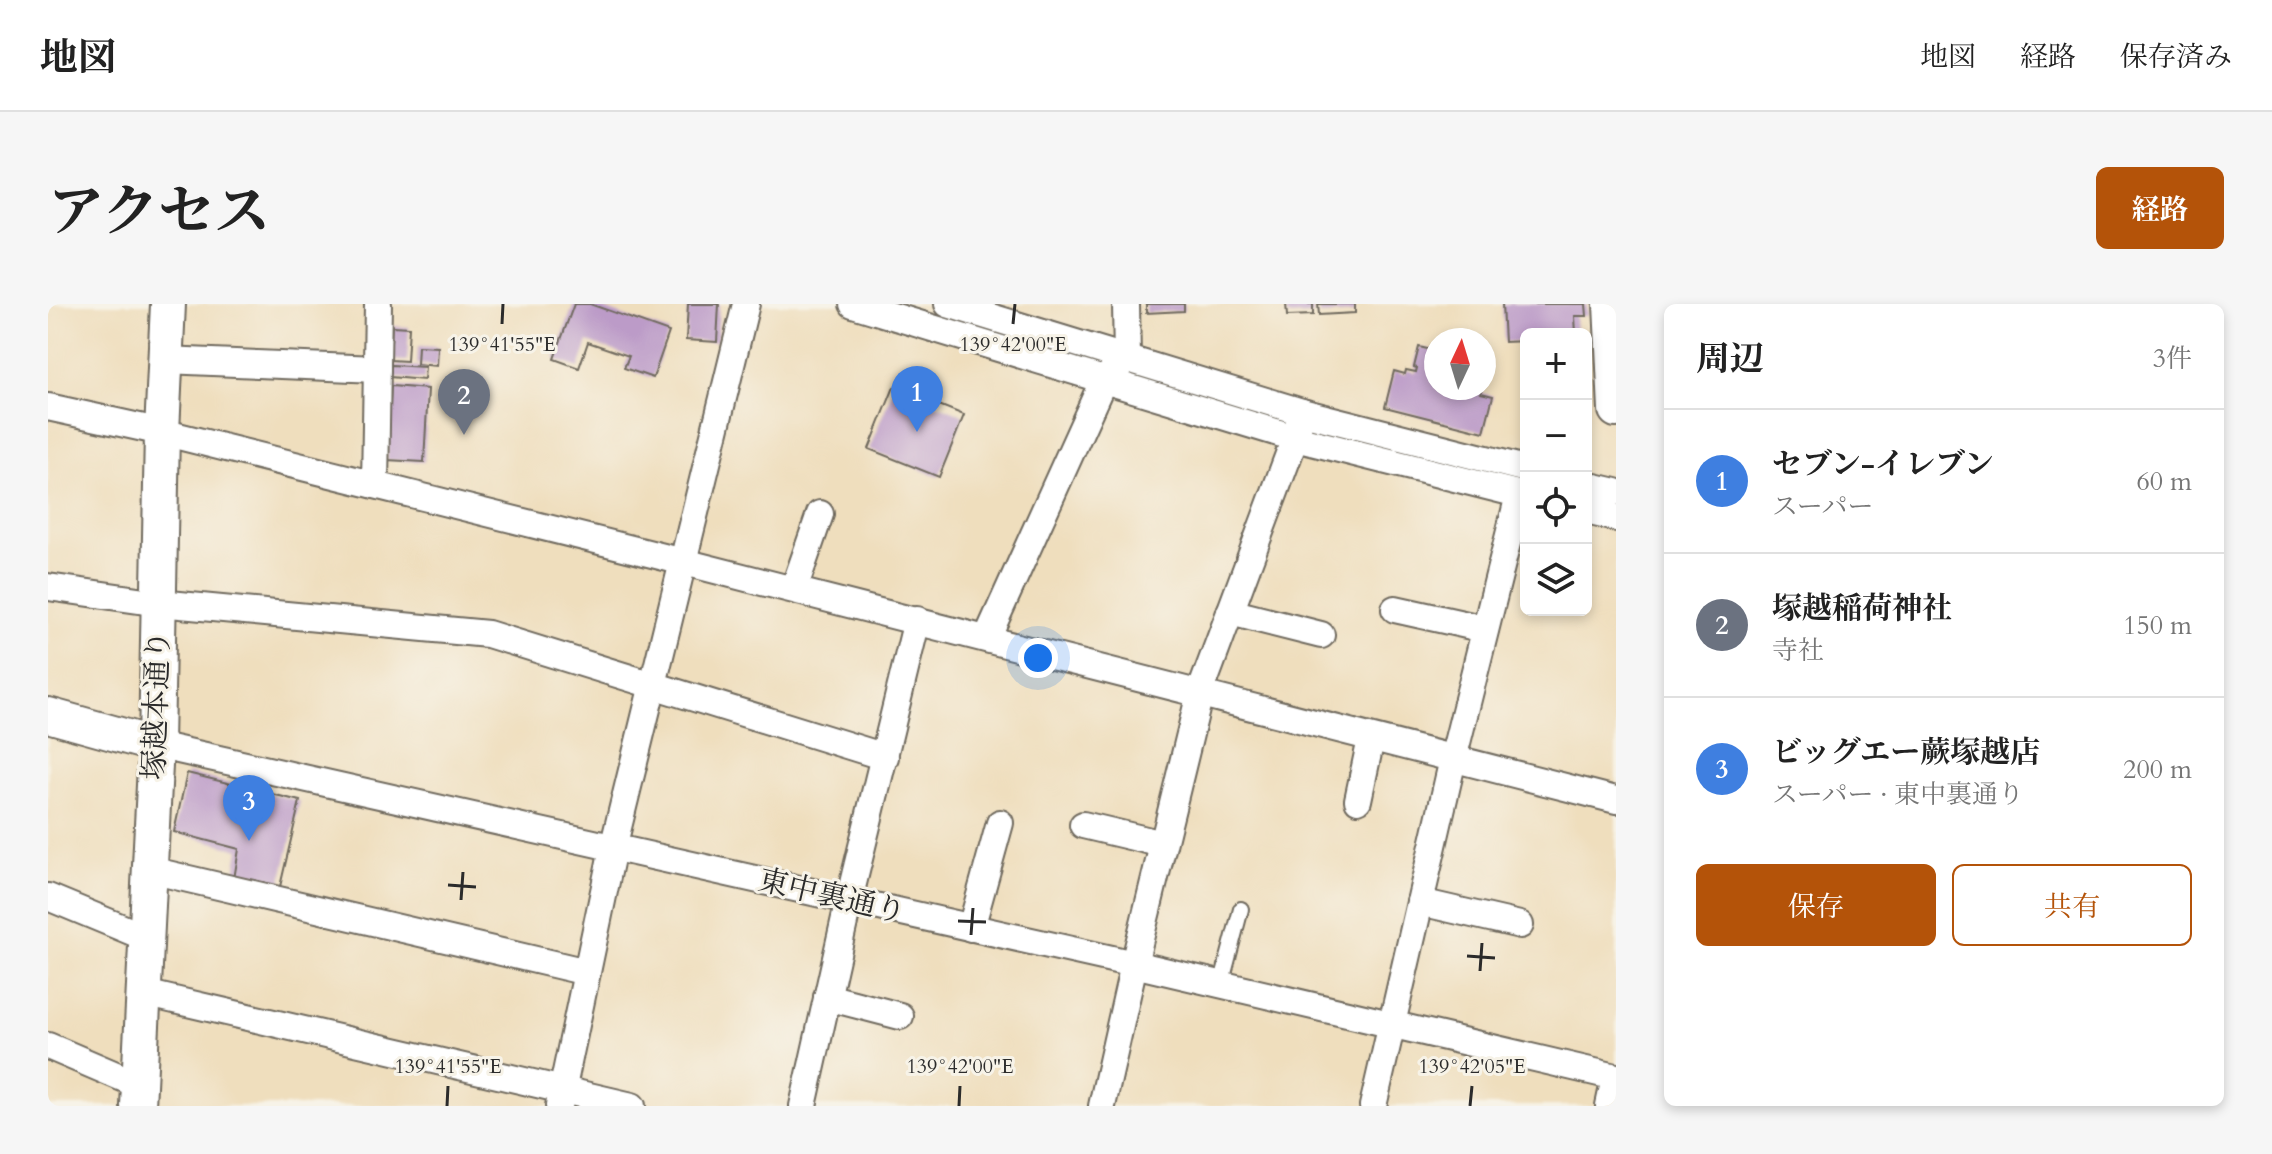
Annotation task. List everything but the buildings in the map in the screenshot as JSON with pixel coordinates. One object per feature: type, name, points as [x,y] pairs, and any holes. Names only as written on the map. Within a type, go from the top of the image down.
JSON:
[{"type":"street","name":"塚越本通り","points":[[139,1096],[156,745],[162,432],[168,304]]},
{"type":"street","points":[[375,485],[378,304]]},
{"type":"street","points":[[561,1098],[613,848],[746,304]]},
{"type":"street","points":[[853,304],[1295,438],[1520,495]]},
{"type":"street","points":[[948,304],[1302,412],[1520,467]]},
{"type":"street","points":[[1126,304],[1127,359]]},
{"type":"street","points":[[1611,304],[1616,410]]},
{"type":"street","points":[[987,638],[1104,379],[1127,359]]},
{"type":"street","points":[[165,360],[377,369]]},
{"type":"street","points":[[48,407],[162,432],[794,589],[1616,800]]},
{"type":"street","points":[[1102,1106],[1200,693],[1302,412]]},
{"type":"street","points":[[1592,486],[1616,492]]},
{"type":"street","points":[[1373,1106],[1453,759],[1520,503]]},
{"type":"street","points":[[1592,512],[1616,518]]},
{"type":"street","points":[[794,589],[820,514]]},
{"type":"street","points":[[48,587],[159,603],[488,634],[885,757]]},
{"type":"street","points":[[1395,609],[1485,629]]},
{"type":"street","points":[[1230,612],[1321,635]]},
{"type":"street","points":[[803,1106],[917,620]]},
{"type":"street","name":"東中裏通り","points":[[48,715],[156,745],[1134,964],[1616,1077]]},
{"type":"street","points":[[1358,800],[1371,739]]},
{"type":"street","points":[[971,928],[1000,823]]},
{"type":"street","points":[[1083,825],[1163,844]]},
{"type":"street","points":[[150,870],[587,972]]},
{"type":"street","points":[[48,897],[147,938]]},
{"type":"street","points":[[1420,902],[1520,925]]},
{"type":"street","points":[[144,993],[561,1098],[632,1106]]},
{"type":"street","points":[[827,997],[900,1016]]},
{"type":"street","points":[[51,1053],[139,1096]]},
{"type":"street","points":[[1613,1106],[1616,1092]]},
{"type":"lane","points":[[1221,985],[1241,909]]},
{"type":"place","name":"セブン-イレブン","points":[[917,432]]},
{"type":"place","name":"塚越稲荷神社","points":[[464,435]]},
{"type":"place","name":"ビッグエー蕨塚越店","points":[[249,841]]}]
